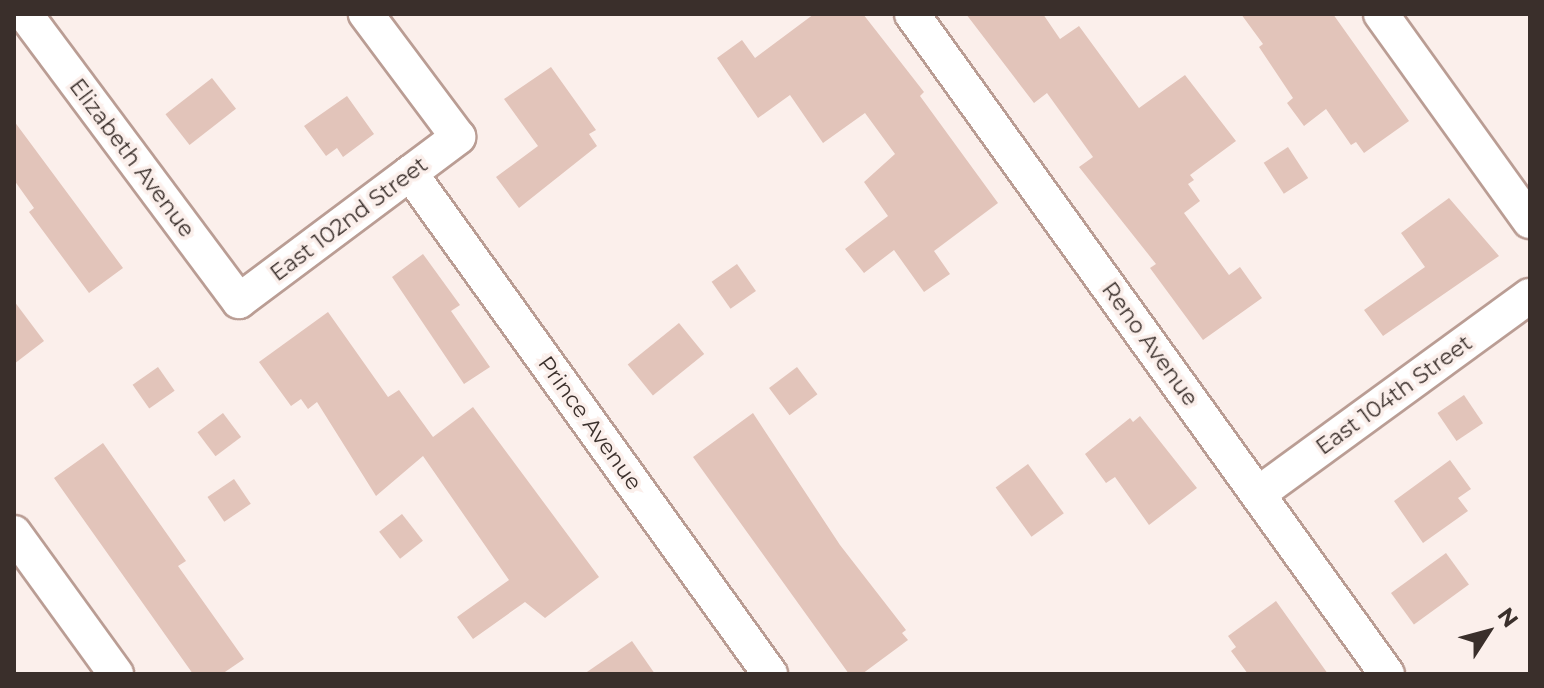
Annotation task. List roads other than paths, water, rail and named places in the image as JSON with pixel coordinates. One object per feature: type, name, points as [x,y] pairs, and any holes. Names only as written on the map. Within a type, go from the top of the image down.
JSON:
[{"type":"street","name":"Elizabeth Avenue","points":[[25,14],[239,301]]},
{"type":"street","name":"East 102nd Street","points":[[239,301],[458,137],[366,14]]},
{"type":"street","name":"Reno Avenue","points":[[912,14],[1387,674]]},
{"type":"street","points":[[1381,14],[1530,221]]},
{"type":"street","name":"Prince Avenue","points":[[410,173],[770,674]]},
{"type":"street","name":"East 104th Street","points":[[1258,494],[1530,296]]},
{"type":"street","points":[[14,533],[116,674]]}]
